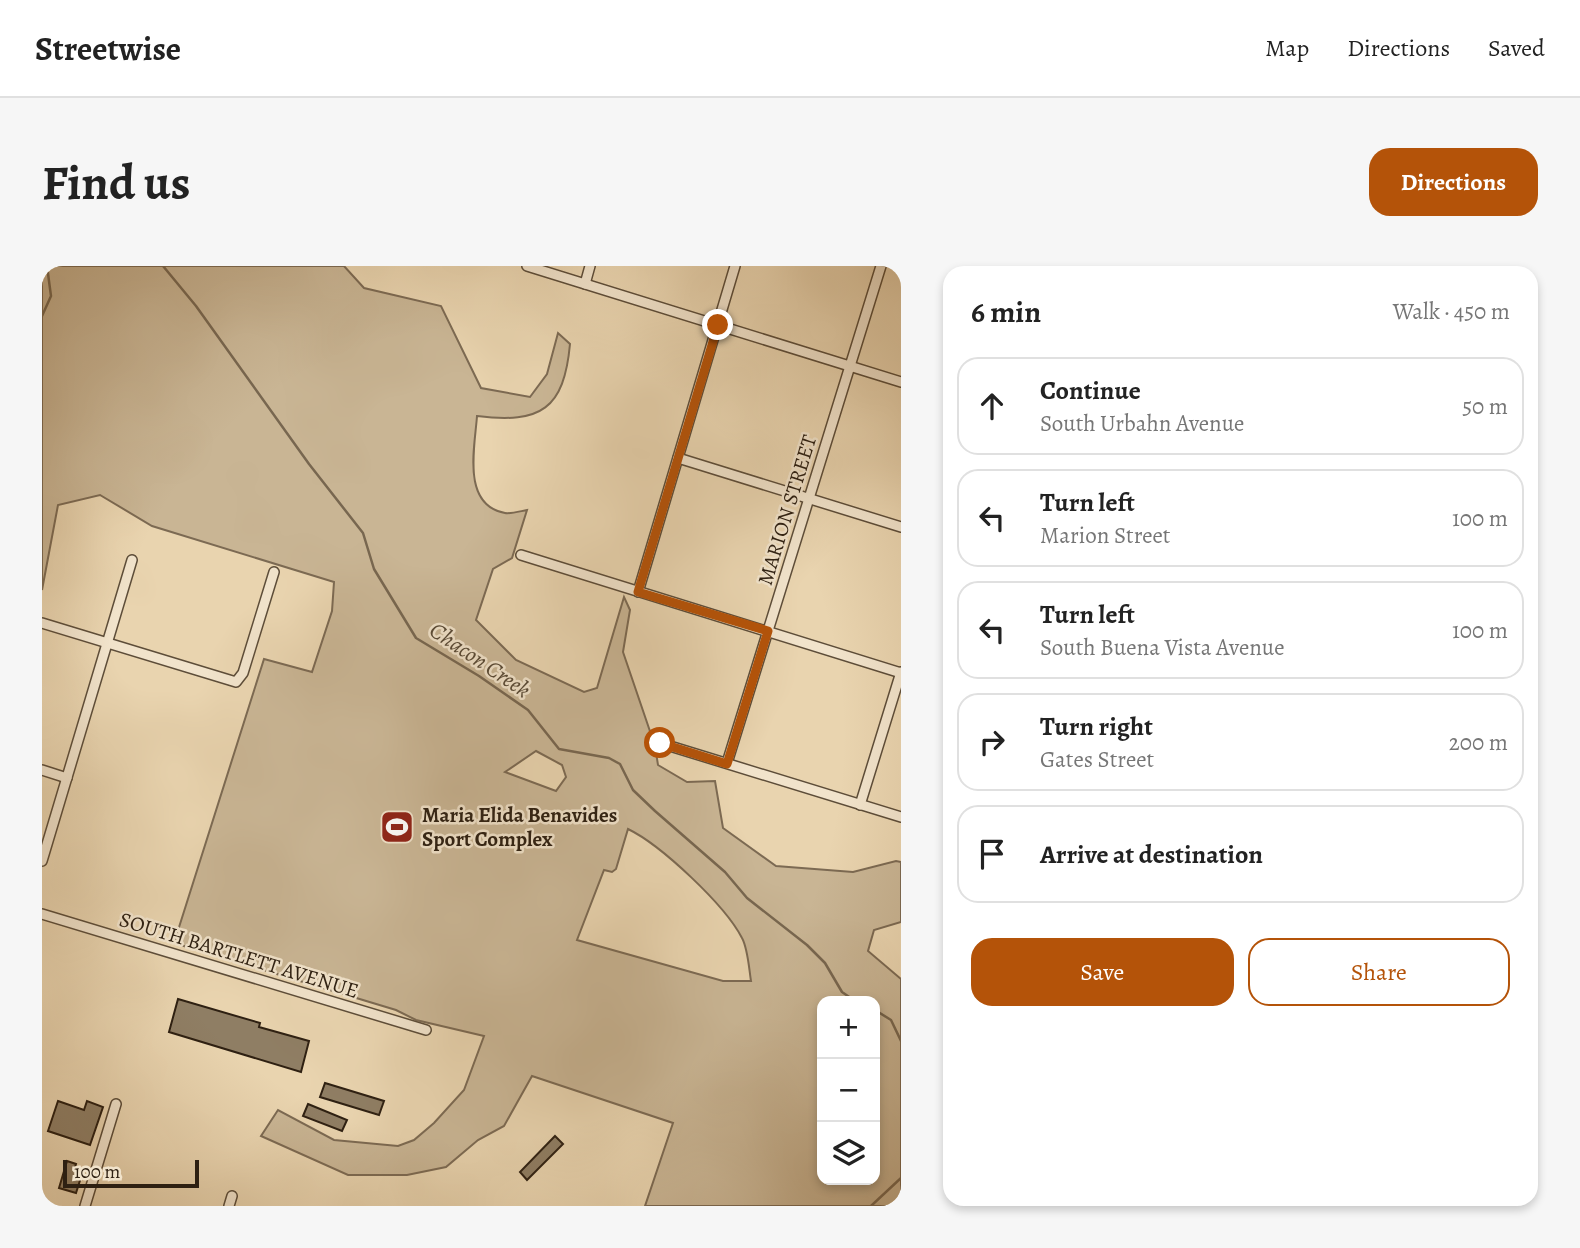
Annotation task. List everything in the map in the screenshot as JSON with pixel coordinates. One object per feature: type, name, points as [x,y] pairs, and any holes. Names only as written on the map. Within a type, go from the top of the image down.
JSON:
[{"type":"street","points":[[527,266],[901,382]]},
{"type":"street","points":[[585,284],[590,266]]},
{"type":"street","points":[[638,592],[735,266]]},
{"type":"street","name":"MARION STREET","points":[[727,764],[881,266]]},
{"type":"street","points":[[678,458],[901,527]]},
{"type":"street","points":[[520,555],[901,672],[860,805]]},
{"type":"street","points":[[42,861],[132,560]]},
{"type":"street","points":[[42,623],[236,682],[243,673],[274,572]]},
{"type":"street","points":[[660,743],[901,817]]},
{"type":"street","points":[[42,770],[68,778]]},
{"type":"street","name":"SOUTH BARTLETT AVENUE","points":[[42,914],[426,1030]]},
{"type":"street","points":[[85,1206],[116,1104]]},
{"type":"shaded area","points":[[42,266],[344,266],[364,288],[441,306],[481,388],[530,397],[547,374],[558,333],[570,344],[562,384],[555,397],[533,414],[499,418],[477,416],[473,458],[476,487],[482,499],[491,508],[505,513],[527,510],[512,558],[493,569],[476,620],[516,660],[584,692],[597,688],[624,597],[630,610],[623,652],[655,746],[658,765],[687,782],[715,781],[723,828],[776,866],[853,872],[901,862],[901,922],[874,930],[868,951],[901,979],[901,1206],[645,1206],[673,1123],[532,1076],[504,1126],[478,1140],[446,1167],[407,1175],[348,1175],[261,1136],[278,1110],[334,1140],[398,1146],[414,1140],[434,1123],[464,1090],[484,1036],[416,1020],[396,1010],[174,943],[264,659],[312,672],[332,611],[334,582],[152,526],[100,495],[58,505],[42,590]],"holes":[[[536,751],[562,765],[566,777],[556,791],[505,772]],[[628,829],[674,862],[722,909],[742,938],[751,981],[723,981],[577,940],[604,870],[612,872],[616,869]]]},
{"type":"building","points":[[178,999],[260,1023],[259,1027],[309,1041],[301,1072],[169,1032]]},
{"type":"building","points":[[325,1083],[384,1101],[379,1115],[320,1097]]},
{"type":"building","points":[[58,1101],[84,1110],[87,1101],[103,1107],[90,1145],[48,1131]]},
{"type":"building","points":[[308,1104],[347,1120],[342,1131],[303,1116]]},
{"type":"building","points":[[555,1136],[563,1144],[527,1180],[520,1172]]},
{"type":"building","points":[[67,1161],[76,1164],[74,1171],[82,1174],[76,1193],[59,1188]]},
{"type":"waterway","points":[[42,316],[51,296],[47,266]]},
{"type":"waterway","name":"Chacon Creek","points":[[163,266],[196,306],[309,464],[363,533],[374,569],[416,638],[479,676],[528,710],[559,749],[609,758],[620,764],[633,790],[725,872],[747,898],[807,945],[825,963],[842,992],[848,996]]},
{"type":"waterway","name":"Chacon Creek","points":[[880,1013],[891,1020],[901,1041]]},
{"type":"waterway","name":"Chacon Creek","points":[[871,1206],[901,1178]]},
{"type":"place","name":"Maria Elida Benavides Sport Complex","points":[[397,827]]},
{"type":"route","points":[[660,743],[727,764],[768,631],[638,592],[718,325]]}]
